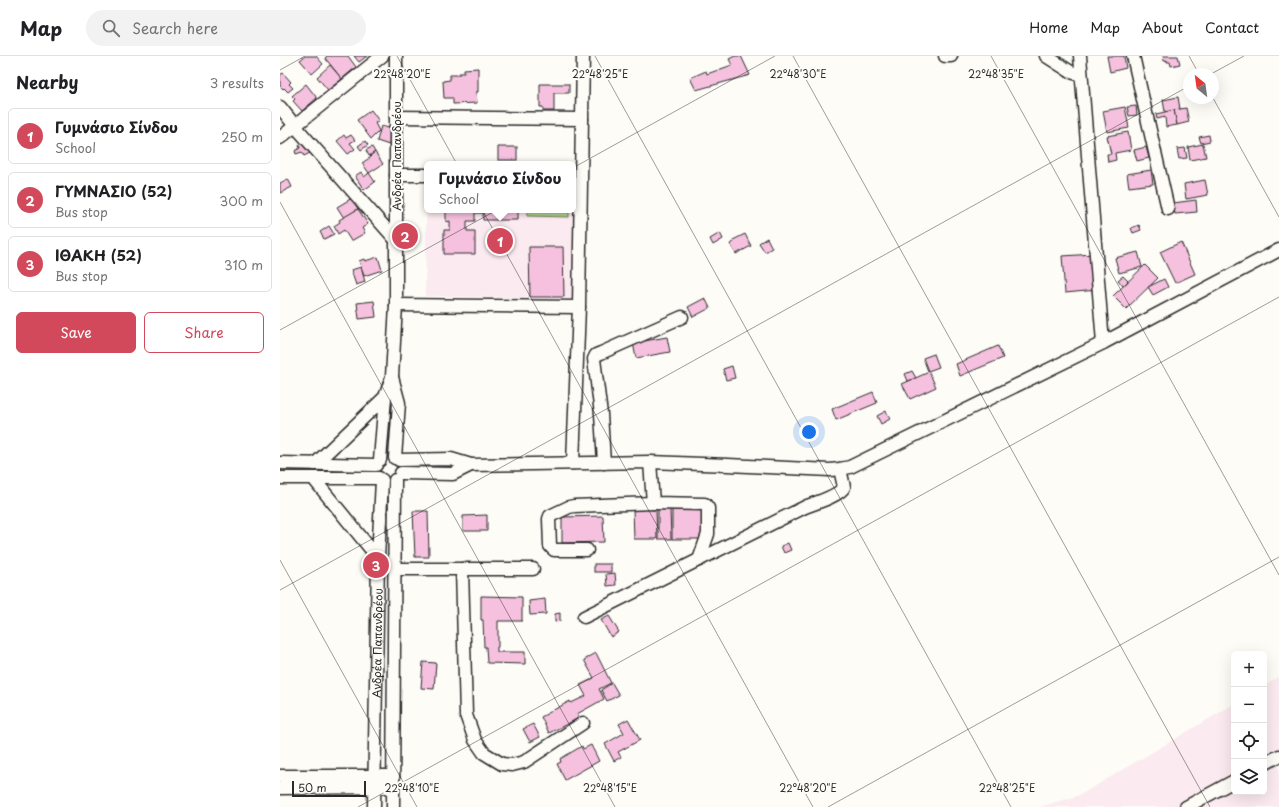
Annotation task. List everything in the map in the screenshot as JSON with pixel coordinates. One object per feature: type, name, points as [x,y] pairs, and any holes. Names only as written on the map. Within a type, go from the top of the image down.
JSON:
[{"type":"street","points":[[280,138],[382,56]]},
{"type":"street","name":"Ανδρέα Παπανδρέου","points":[[378,462],[385,397],[392,377],[396,305],[396,56]]},
{"type":"street","points":[[573,463],[579,307],[577,177],[582,119],[582,56]]},
{"type":"street","points":[[945,56],[951,56]]},
{"type":"street","points":[[1046,56],[1071,72],[1081,75]]},
{"type":"street","points":[[1080,56],[1103,343]]},
{"type":"street","points":[[1133,56],[1168,209]]},
{"type":"street","points":[[280,107],[396,240]]},
{"type":"street","points":[[396,117],[582,119]]},
{"type":"street","points":[[396,175],[424,175]]},
{"type":"street","points":[[280,463],[315,464],[378,462],[387,456],[397,459],[451,459],[471,465],[650,462],[830,470],[850,467],[1103,343],[1279,250]]},
{"type":"street","points":[[396,305],[579,307]]},
{"type":"street","points":[[604,463],[601,414],[594,359],[601,353],[682,317]]},
{"type":"street","name":"Ανδρέα Παπανδρέου","points":[[392,377],[399,403],[397,459]]},
{"type":"street","points":[[315,464],[385,397]]},
{"type":"street","points":[[280,478],[381,479],[391,482],[398,476],[401,464],[397,459]]},
{"type":"street","points":[[378,462],[376,472],[381,479]]},
{"type":"street","points":[[650,462],[653,503]]},
{"type":"street","points":[[398,476],[453,474],[471,465]]},
{"type":"street","points":[[584,617],[842,490],[844,487],[840,469]]},
{"type":"street","name":"Ανδρέα Παπανδρέου","points":[[393,807],[395,569],[398,476]]},
{"type":"street","points":[[313,478],[378,558]]},
{"type":"street","name":"Ανδρέα Παπανδρέου","points":[[374,807],[378,558],[381,479]]},
{"type":"street","points":[[587,550],[552,549],[550,546],[550,516],[574,506],[653,503],[705,504],[708,505],[708,534],[699,560]]},
{"type":"street","points":[[395,569],[533,569]]},
{"type":"street","points":[[462,569],[466,715],[475,740],[484,753],[502,764],[512,765],[524,762],[583,723]]},
{"type":"street","points":[[1267,762],[1279,756]]},
{"type":"street","points":[[280,776],[393,781]]},
{"type":"street","points":[[280,788],[374,781]]},
{"type":"street","points":[[1186,807],[1231,783]]},
{"type":"shaded area","points":[[426,213],[576,213],[574,299],[425,296]]},
{"type":"shaded area","points":[[1279,677],[1279,807],[1040,807],[1080,795],[1231,706],[1231,795],[1267,795],[1267,684]]},
{"type":"green space","points":[[527,213],[569,213],[569,217],[527,216]]},
{"type":"building","points":[[305,56],[316,56],[323,64],[312,74],[300,60]]},
{"type":"building","points":[[327,56],[348,56],[356,67],[342,79],[325,58]]},
{"type":"building","points":[[354,56],[367,56],[359,62]]},
{"type":"building","points":[[735,56],[741,56],[750,75],[696,90],[690,78],[706,71],[707,74],[732,65],[729,59]]},
{"type":"building","points":[[1107,56],[1124,56],[1126,68],[1110,72]]},
{"type":"building","points":[[1163,56],[1178,56],[1180,64],[1171,66],[1170,62],[1167,62],[1167,60],[1164,61]]},
{"type":"building","points":[[330,65],[342,79],[328,90],[317,77]]},
{"type":"building","points":[[478,68],[478,92],[476,92],[477,103],[453,104],[453,98],[444,98],[443,81],[450,80],[450,75],[459,75],[459,73],[464,73],[464,69]]},
{"type":"building","points":[[283,73],[291,82],[289,84],[293,88],[288,92],[280,86],[280,75]]},
{"type":"building","points":[[306,84],[317,98],[302,111],[293,101],[295,99],[292,96]]},
{"type":"building","points":[[540,84],[569,84],[569,93],[554,93],[554,111],[543,111],[543,107],[540,107]]},
{"type":"building","points":[[1178,97],[1180,109],[1165,112],[1163,100]]},
{"type":"building","points":[[1136,106],[1137,115],[1129,116],[1127,107]]},
{"type":"building","points":[[1125,107],[1129,128],[1107,132],[1103,111]]},
{"type":"building","points":[[1186,108],[1189,122],[1177,125],[1174,110]]},
{"type":"building","points":[[371,110],[379,121],[375,123],[379,131],[371,139],[357,120]]},
{"type":"building","points":[[1174,110],[1177,125],[1166,127],[1165,117],[1157,119],[1156,114]]},
{"type":"building","points":[[381,126],[393,129],[389,145],[377,141]]},
{"type":"building","points":[[1128,132],[1131,150],[1115,153],[1116,160],[1108,162],[1107,154],[1111,154],[1107,136]]},
{"type":"building","points":[[344,135],[346,138],[351,135],[355,140],[350,143],[355,149],[348,154],[337,141]]},
{"type":"building","points":[[1209,135],[1210,141],[1201,143],[1199,137]]},
{"type":"building","points":[[365,141],[368,145],[361,150],[358,146]]},
{"type":"building","points":[[305,142],[310,153],[304,156],[302,152],[296,154],[295,151],[300,148],[299,145]]},
{"type":"building","points":[[1203,144],[1206,157],[1190,160],[1188,147]]},
{"type":"building","points":[[372,147],[375,152],[369,156],[366,150]]},
{"type":"building","points":[[498,147],[517,147],[517,160],[498,160]]},
{"type":"building","points":[[1146,147],[1149,158],[1137,161],[1134,150]]},
{"type":"building","points":[[1185,148],[1187,158],[1179,159],[1177,149]]},
{"type":"building","points":[[375,152],[383,164],[369,173],[362,163],[371,157],[370,156]]},
{"type":"building","points":[[1151,170],[1153,184],[1129,187],[1127,174]]},
{"type":"building","points":[[361,172],[364,177],[369,173],[375,182],[364,190],[355,176]]},
{"type":"building","points":[[288,179],[292,187],[280,193],[280,183]]},
{"type":"building","points":[[1205,180],[1208,195],[1186,199],[1184,184]]},
{"type":"building","points":[[352,198],[358,209],[344,218],[337,207]]},
{"type":"building","points":[[1196,200],[1197,212],[1175,214],[1173,203]]},
{"type":"building","points":[[358,209],[368,224],[362,228],[365,233],[351,241],[344,230],[338,234],[334,226],[340,222],[339,220]]},
{"type":"building","points":[[446,213],[475,213],[475,221],[467,221],[467,231],[475,231],[475,254],[444,254],[444,230],[450,230],[450,221],[446,222]]},
{"type":"building","points":[[483,213],[518,213],[518,220],[483,220]]},
{"type":"building","points":[[1139,225],[1141,230],[1133,233],[1131,228]]},
{"type":"building","points":[[329,226],[334,234],[324,239],[320,232]]},
{"type":"building","points":[[720,233],[723,239],[713,245],[710,239]]},
{"type":"building","points":[[745,234],[751,246],[736,254],[730,244],[734,242],[733,240]]},
{"type":"building","points":[[767,238],[772,248],[765,252],[759,243]]},
{"type":"building","points":[[1181,242],[1195,274],[1175,283],[1160,252]]},
{"type":"building","points":[[529,247],[563,247],[564,297],[530,297]]},
{"type":"building","points":[[1138,252],[1142,267],[1119,273],[1115,258]]},
{"type":"building","points":[[1094,254],[1097,290],[1065,293],[1062,256]]},
{"type":"building","points":[[378,257],[382,270],[364,276],[359,261],[364,259],[365,261]]},
{"type":"building","points":[[1145,265],[1158,278],[1126,309],[1113,296]]},
{"type":"building","points":[[361,267],[365,282],[356,285],[351,270]]},
{"type":"building","points":[[1123,276],[1128,281],[1123,286],[1118,280]]},
{"type":"building","points":[[1164,279],[1168,287],[1153,295],[1148,287]]},
{"type":"building","points":[[705,298],[710,308],[693,317],[688,307]]},
{"type":"building","points":[[374,301],[376,317],[359,319],[357,303]]},
{"type":"building","points":[[667,337],[670,352],[636,358],[633,343]]},
{"type":"building","points":[[998,346],[1003,358],[960,376],[956,364]]},
{"type":"building","points":[[934,354],[939,367],[928,371],[923,358]]},
{"type":"building","points":[[732,366],[735,378],[726,380],[723,369]]},
{"type":"building","points":[[912,371],[916,378],[908,381],[905,374]]},
{"type":"building","points":[[929,372],[936,387],[910,399],[902,384]]},
{"type":"building","points":[[873,392],[877,403],[836,420],[832,409]]},
{"type":"building","points":[[886,411],[890,419],[881,424],[877,416]]},
{"type":"building","points":[[633,509],[656,509],[657,539],[634,539]]},
{"type":"building","points":[[658,509],[670,509],[671,539],[658,539]]},
{"type":"building","points":[[672,509],[703,509],[703,539],[672,539]]},
{"type":"building","points":[[413,511],[428,511],[429,557],[415,557]]},
{"type":"building","points":[[487,515],[487,531],[463,531],[463,516]]},
{"type":"building","points":[[603,516],[604,542],[562,543],[562,517]]},
{"type":"building","points":[[788,543],[791,550],[784,553],[781,546]]},
{"type":"building","points":[[594,564],[611,564],[611,572],[594,572]]},
{"type":"building","points":[[615,573],[616,585],[607,586],[606,574]]},
{"type":"building","points":[[481,596],[522,597],[522,621],[498,621],[497,652],[525,652],[525,664],[487,663],[486,647],[484,647],[483,620],[481,620]]},
{"type":"building","points":[[545,599],[546,614],[530,615],[529,601]]},
{"type":"building","points":[[560,613],[560,621],[555,622],[555,614]]},
{"type":"building","points":[[609,616],[619,632],[611,637],[601,620]]},
{"type":"building","points":[[596,653],[611,683],[599,689],[604,699],[577,714],[579,718],[549,733],[541,717],[570,701],[571,703],[586,696],[580,685],[594,678],[584,660]]},
{"type":"building","points":[[423,662],[436,663],[434,689],[421,688]]},
{"type":"building","points":[[612,683],[619,695],[607,701],[601,690]]},
{"type":"building","points":[[628,719],[640,740],[618,752],[621,757],[614,761],[605,744],[624,733],[619,724]]},
{"type":"building","points":[[533,724],[540,737],[530,742],[523,729]]},
{"type":"building","points":[[591,745],[599,761],[565,780],[557,764],[561,762],[560,759],[582,746],[583,749]]},
{"type":"place","name":"ΓΥΜΝΑΣΙΟ (52)","points":[[405,236]]},
{"type":"place","name":"Γυμνάσιο Σίνδου","points":[[500,241]]},
{"type":"place","name":"ΙΘΑΚΗ (52)","points":[[376,565]]}]
